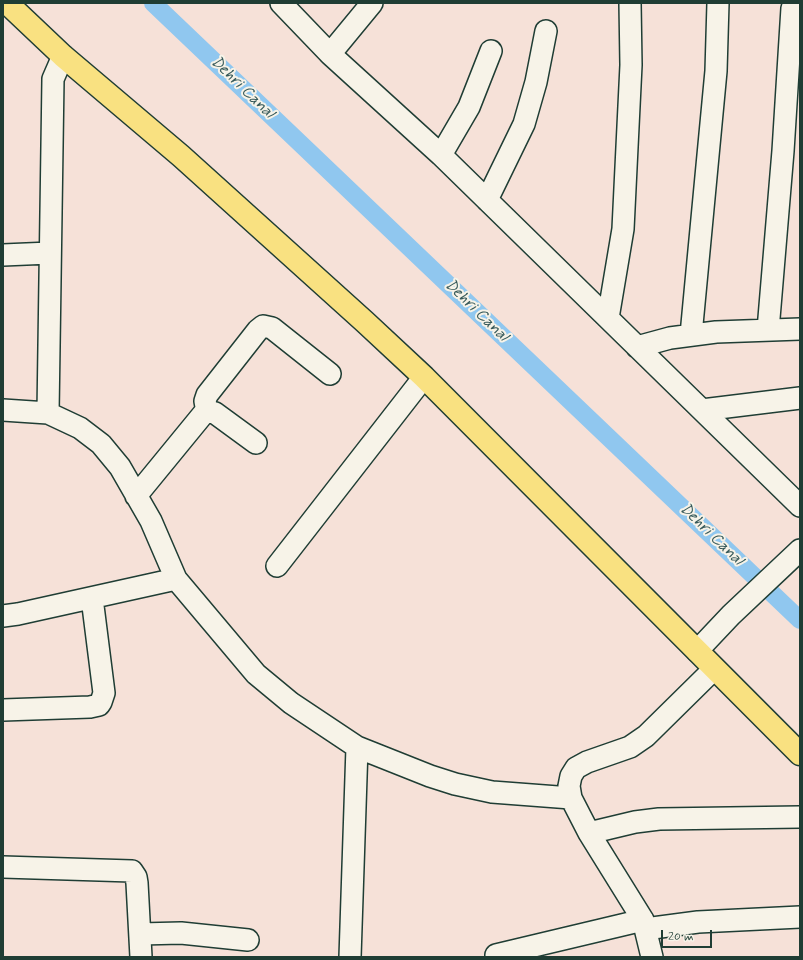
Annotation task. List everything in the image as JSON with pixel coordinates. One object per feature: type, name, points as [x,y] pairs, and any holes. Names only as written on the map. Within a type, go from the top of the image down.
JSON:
[{"type":"highway","points":[[7,3],[63,56],[181,156],[424,377],[800,754]]},
{"type":"street","points":[[282,3],[330,54],[441,155],[800,506]]},
{"type":"street","points":[[330,54],[372,3]]},
{"type":"street","points":[[608,318],[624,221],[631,65],[630,3]]},
{"type":"street","points":[[691,335],[715,79],[718,3]]},
{"type":"street","points":[[768,330],[783,151],[792,8]]},
{"type":"street","points":[[487,200],[524,124],[536,82],[546,31]]},
{"type":"street","points":[[441,155],[469,107],[491,51]]},
{"type":"street","points":[[48,413],[53,79],[63,56]]},
{"type":"street","points":[[3,255],[50,253]]},
{"type":"street","points":[[207,412],[205,401],[207,395],[258,330],[263,326],[272,328],[330,374]]},
{"type":"street","points":[[637,347],[670,338],[716,332],[800,329]]},
{"type":"street","points":[[277,566],[424,377]]},
{"type":"street","points":[[702,410],[800,398]]},
{"type":"street","points":[[3,410],[48,413],[80,428],[101,444],[120,467],[151,521],[176,579],[256,674],[291,703],[357,747],[430,776],[455,784],[492,792],[571,798]]},
{"type":"street","points":[[136,496],[201,415],[207,412],[215,413],[221,416],[256,443]]},
{"type":"street","points":[[697,651],[731,615],[798,552]]},
{"type":"street","points":[[3,616],[176,579]]},
{"type":"street","points":[[3,710],[90,707],[99,705],[104,693],[92,598]]},
{"type":"street","points":[[652,957],[644,924],[589,833],[571,798],[569,786],[571,776],[576,768],[587,762],[630,748],[646,736],[714,668]]},
{"type":"street","points":[[350,957],[357,747]]},
{"type":"street","points":[[589,833],[659,819],[800,817]]},
{"type":"street","points":[[3,867],[132,871],[136,877],[137,883],[141,957]]},
{"type":"street","points":[[496,955],[644,924],[800,917]]},
{"type":"street","points":[[140,934],[181,933],[248,940]]},
{"type":"waterway","name":"Dehri Canal","points":[[153,3],[800,620]]}]
